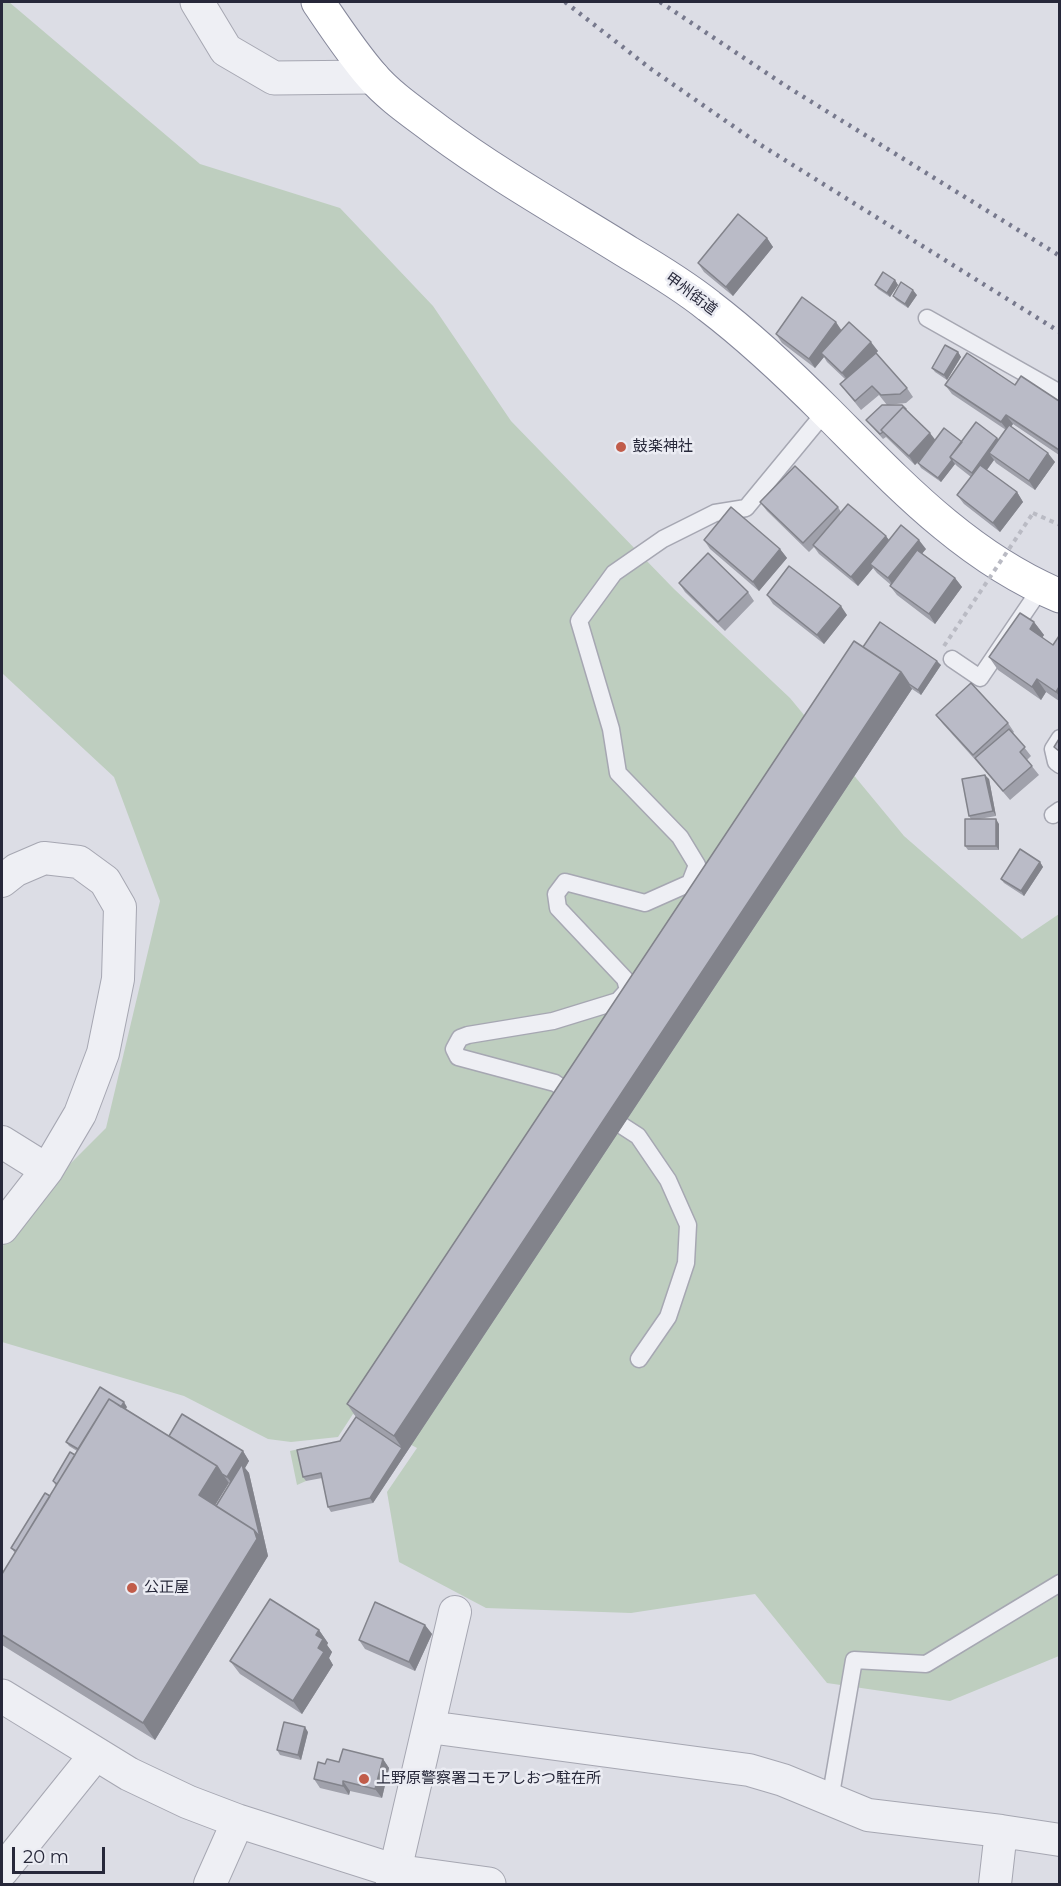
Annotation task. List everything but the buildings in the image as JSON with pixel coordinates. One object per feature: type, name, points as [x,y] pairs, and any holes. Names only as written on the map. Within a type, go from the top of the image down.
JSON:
[{"type":"highway","name":"甲州街道","points":[[318,2],[373,77],[413,112],[461,148],[708,304],[826,411],[895,481],[964,542],[1005,568],[1050,592]]},
{"type":"street","points":[[197,2],[226,50],[274,78],[373,77]]},
{"type":"street","points":[[2,881],[16,870],[44,858],[79,862],[105,880],[120,908],[118,979],[103,1053],[80,1114],[47,1170],[2,1228]]},
{"type":"street","points":[[2,1142],[47,1170]]},
{"type":"street","points":[[394,1878],[455,1612]]},
{"type":"street","points":[[2,1696],[129,1774],[238,1821],[394,1878],[489,1884]]},
{"type":"street","points":[[429,1726],[749,1770],[783,1780],[868,1815],[1059,1840]]},
{"type":"street","points":[[10,1875],[96,1754]]},
{"type":"street","points":[[210,1884],[238,1821]]},
{"type":"street","points":[[995,1884],[1001,1831]]},
{"type":"lane","points":[[927,318],[1059,393]]},
{"type":"lane","points":[[639,1359],[668,1317],[686,1263],[688,1225],[668,1180],[638,1136],[555,1083],[458,1057],[453,1049],[460,1038],[468,1035],[553,1021],[618,1001],[628,990],[625,979],[558,908],[556,894],[565,882],[645,903],[690,883],[697,865],[680,837],[618,773],[611,729],[579,621],[614,573],[663,539],[715,513],[746,508],[826,411]]},
{"type":"lane","points":[[948,653],[980,678],[1050,592]]},
{"type":"lane","points":[[1059,738],[1053,749],[1059,765]]},
{"type":"lane","points":[[830,1800],[854,1660],[926,1664],[1059,1583]]},
{"type":"path","points":[[948,653],[1033,513],[1059,525]]},
{"type":"green space","points":[[2,2],[9,2],[200,164],[340,208],[433,306],[511,421],[674,589],[790,698],[904,836],[1022,939],[1059,914],[1059,1656],[950,1701],[827,1683],[755,1594],[631,1613],[486,1608],[399,1562],[387,1492],[417,1448],[353,1414],[338,1437],[291,1442],[268,1439],[184,1396],[2,1342],[2,1247],[63,1171],[106,1128],[160,901],[114,777],[2,673]]},
{"type":"green space","points":[[312,1446],[313,1452],[306,1481],[297,1485],[290,1451]]},
{"type":"railway","points":[[565,2],[651,69],[756,142],[1060,332]]},
{"type":"railway","points":[[660,2],[786,86],[1060,256]]},
{"type":"place","name":"鼓楽神社","points":[[621,447]]},
{"type":"place","name":"公正屋","points":[[132,1588]]},
{"type":"place","name":"上野原警察署コモアしおつ駐在所","points":[[364,1779]]}]
